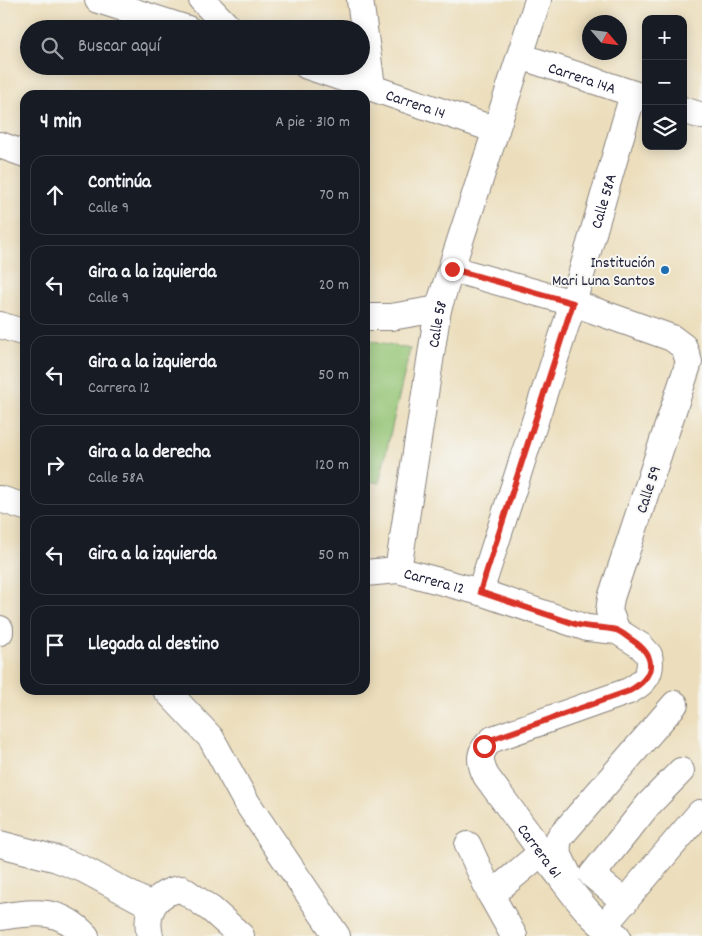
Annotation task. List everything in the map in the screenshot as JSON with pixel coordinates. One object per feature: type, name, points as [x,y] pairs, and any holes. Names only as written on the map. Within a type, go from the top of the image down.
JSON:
[{"type":"street","points":[[98,0],[160,20]]},
{"type":"street","points":[[202,0],[221,20]]},
{"type":"street","points":[[360,0],[363,20]]},
{"type":"street","name":"Calle 58","points":[[398,570],[438,309],[538,0]]},
{"type":"street","name":"Carrera 14A","points":[[520,56],[640,96]]},
{"type":"street","points":[[370,72],[372,86]]},
{"type":"street","name":"Carrera 14","points":[[337,75],[496,130]]},
{"type":"street","name":"Calle 58A","points":[[480,592],[640,96]]},
{"type":"street","points":[[687,111],[702,116]]},
{"type":"street","points":[[0,145],[20,152]]},
{"type":"street","points":[[452,269],[573,303]]},
{"type":"street","name":"Calle 59","points":[[573,303],[672,338],[684,346],[689,362],[611,598],[610,611],[617,631]]},
{"type":"street","points":[[370,317],[391,318],[438,309]]},
{"type":"street","points":[[0,326],[20,332]]},
{"type":"street","points":[[0,499],[20,505]]},
{"type":"street","name":"Carrera 12","points":[[370,573],[398,570],[480,592],[588,628],[617,631]]},
{"type":"street","name":"Carrera 61","points":[[610,932],[583,907],[486,776],[480,765],[484,746],[493,739],[629,691],[641,685],[649,673],[649,655],[641,646],[617,631]]},
{"type":"street","points":[[171,695],[211,738],[245,800],[337,936]]},
{"type":"street","points":[[583,907],[557,851],[559,838],[675,704]]},
{"type":"street","points":[[625,902],[592,875],[648,805],[681,770]]},
{"type":"street","points":[[610,932],[625,902],[700,813]]},
{"type":"street","points":[[0,844],[57,859],[83,869],[152,906]]},
{"type":"street","points":[[468,845],[490,895],[514,936]]},
{"type":"street","points":[[490,895],[542,852]]},
{"type":"street","points":[[150,936],[147,918],[152,906],[168,891],[182,889],[212,910],[241,936]]},
{"type":"street","points":[[0,917],[41,911],[61,918],[86,936]]},
{"type":"green space","points":[[370,340],[410,349],[379,483],[370,481]]},
{"type":"place","name":"Institución Mari Luna Santos","points":[[665,270]]},
{"type":"route","points":[[452,269],[573,303],[480,592],[588,628],[617,631],[641,646],[649,655],[650,662],[649,673],[641,685],[629,691],[493,739],[484,746]]}]
